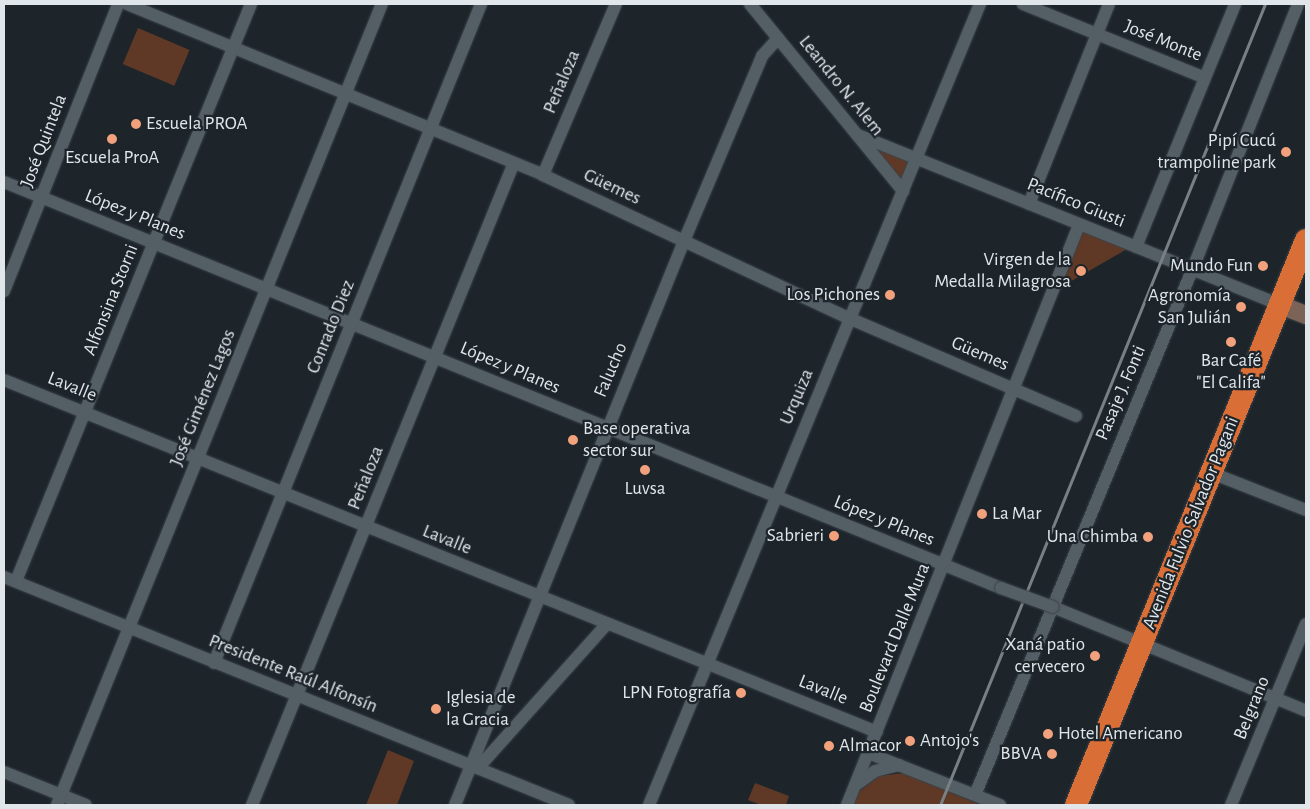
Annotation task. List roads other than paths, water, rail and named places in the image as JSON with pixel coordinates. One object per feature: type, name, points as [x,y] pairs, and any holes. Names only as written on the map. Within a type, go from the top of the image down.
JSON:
[{"type":"highway","name":"Avenida Fulvio Salvador Pagani","points":[[1076,805],[1306,240]]},
{"type":"main road","points":[[1280,305],[1306,315]]},
{"type":"street","name":"José Quintela","points":[[4,291],[118,4]]},
{"type":"street","name":"Güemes","points":[[127,4],[431,128],[513,165],[543,175],[851,319],[1076,416]]},
{"type":"street","name":"Alfonsina Storni","points":[[10,579],[85,412],[252,4]]},
{"type":"street","name":"José Giménez Lagos","points":[[60,800],[382,4]]},
{"type":"street","name":"Conrado Diez","points":[[214,663],[481,4]]},
{"type":"street","name":"Peñaloza","points":[[543,175],[616,4]]},
{"type":"street","name":"Leandro N. Alem","points":[[750,4],[904,191]]},
{"type":"street","name":"Urquiza","points":[[648,805],[980,4]]},
{"type":"street","name":"José Monte","points":[[1024,4],[1205,78]]},
{"type":"street","points":[[1029,204],[1110,4]]},
{"type":"street","points":[[1136,247],[1235,4]]},
{"type":"street","name":"Pasaje J. Fonti","points":[[975,795],[1193,268],[1298,4]]},
{"type":"street","name":"Falucho","points":[[455,805],[475,767],[538,598],[684,241],[762,56],[778,38]]},
{"type":"street","name":"Pacífico Giusti","points":[[858,135],[1079,225],[1193,268],[1280,305]]},
{"type":"street","name":"Peñaloza","points":[[252,805],[513,165]]},
{"type":"street","name":"López y Planes","points":[[4,182],[606,429],[1001,588],[1053,607]]},
{"type":"street","name":"Boulevard Dalle Mura","points":[[847,805],[1079,225]]},
{"type":"street","name":"Lavalle","points":[[4,380],[538,598],[877,732]]},
{"type":"street","points":[[1212,473],[1306,510]]},
{"type":"street","name":"Presidente Raúl Alfonsín","points":[[10,579],[129,629],[569,805]]},
{"type":"street","points":[[1053,607],[1306,712]]},
{"type":"street","name":"Belgrano","points":[[1231,805],[1306,624]]},
{"type":"street","points":[[475,767],[606,625]]},
{"type":"street","points":[[868,753],[1000,805]]},
{"type":"street","points":[[854,786],[875,771],[899,765]]},
{"type":"street","points":[[4,772],[60,800],[86,805]]},
{"type":"railway","points":[[940,805],[1265,4]]},
{"type":"place","name":"Escuela PROA","points":[[136,124]]},
{"type":"place","name":"Escuela ProA","points":[[112,139]]},
{"type":"place","name":"Pipí Cucú trampoline park","points":[[1286,152]]},
{"type":"place","name":"Mundo Fun","points":[[1263,266]]},
{"type":"place","name":"Virgen de la Medalla Milagrosa","points":[[1081,271]]},
{"type":"place","name":"Los Pichones","points":[[890,295]]},
{"type":"place","name":"Agronomía San Julián","points":[[1241,307]]},
{"type":"place","name":"Bar Café \"El Califa\"","points":[[1231,342]]},
{"type":"place","name":"Base operativa sector sur","points":[[573,440]]},
{"type":"place","name":"Luvsa","points":[[645,470]]},
{"type":"place","name":"La Mar","points":[[982,514]]},
{"type":"place","name":"Sabrieri","points":[[834,536]]},
{"type":"place","name":"Una Chimba","points":[[1148,537]]},
{"type":"place","name":"Xaná patio cervecero","points":[[1095,656]]},
{"type":"place","name":"LPN Fotografía","points":[[741,693]]},
{"type":"place","name":"Iglesia de la Gracia","points":[[436,709]]},
{"type":"place","name":"Hotel Americano","points":[[1048,734]]},
{"type":"place","name":"Antojo's","points":[[910,741]]},
{"type":"place","name":"Almacor","points":[[829,746]]},
{"type":"place","name":"BBVA","points":[[1052,754]]}]
